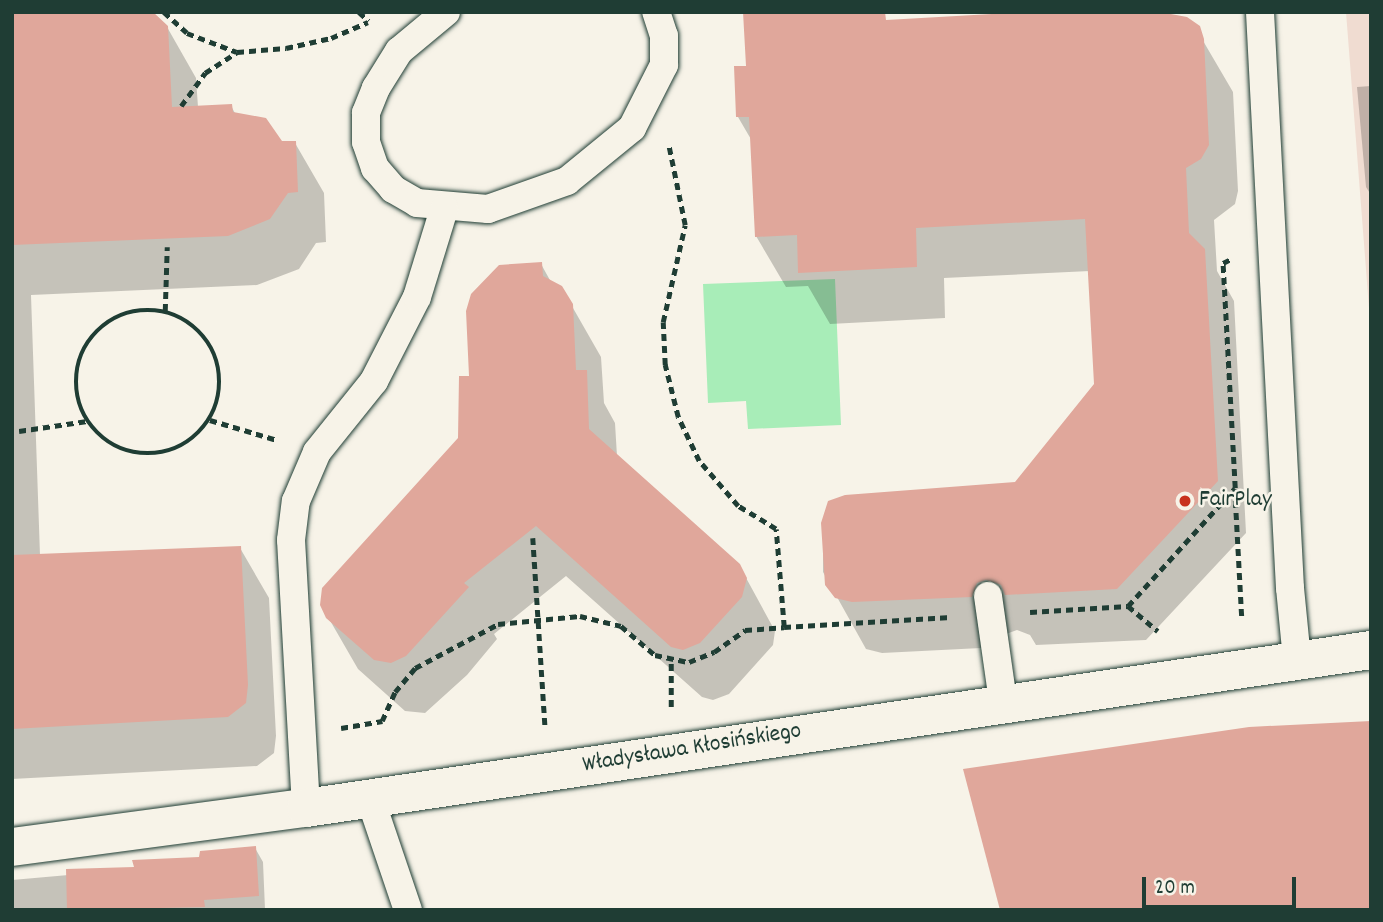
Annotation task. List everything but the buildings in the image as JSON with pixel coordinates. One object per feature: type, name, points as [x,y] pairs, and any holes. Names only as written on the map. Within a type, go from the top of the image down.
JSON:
[{"type":"street","name":"Władysława Kłosińskiego","points":[[12,847],[306,808],[1003,702],[1371,650]]},
{"type":"lane","points":[[446,12],[399,51],[376,88],[366,113],[366,142],[375,168],[393,189],[417,203],[444,209],[488,209],[567,181],[632,128],[664,65],[664,36],[656,12]]},
{"type":"lane","points":[[1260,12],[1290,588],[1297,659]]},
{"type":"lane","points":[[306,808],[291,540],[296,501],[317,452],[374,381],[417,297],[444,209]]},
{"type":"lane","points":[[990,605],[1003,702]]},
{"type":"lane","points":[[370,798],[377,830],[408,910]]},
{"type":"path","points":[[164,12],[187,33],[236,51],[286,48],[331,38],[377,17]]},
{"type":"path","points":[[359,12],[369,22]]},
{"type":"path","points":[[181,106],[205,73],[236,51]]},
{"type":"path","points":[[632,128],[667,137],[681,191],[685,225],[663,322],[664,365],[678,417],[699,461],[738,506],[776,529],[784,628]]},
{"type":"path","points":[[164,311],[167,247]]},
{"type":"path","points":[[1241,253],[1223,263],[1242,619]]},
{"type":"path","points":[[140,310],[164,311],[204,334],[215,354],[221,376],[219,399],[211,419],[184,444],[149,455],[114,445],[87,421],[78,399],[76,374],[83,351],[97,331],[117,317],[140,310]]},
{"type":"path","points":[[211,419],[317,452]]},
{"type":"path","points":[[19,430],[87,421]]},
{"type":"path","points":[[1128,606],[1235,488]]},
{"type":"path","points":[[533,538],[545,730]]},
{"type":"path","points":[[300,734],[382,721],[395,692],[415,668],[498,624],[540,617],[580,616],[621,626],[655,654],[689,662],[714,652],[745,630],[990,605],[1128,606],[1158,631]]},
{"type":"path","points":[[671,659],[671,711]]},
{"type":"shaded area","points":[[1346,12],[1371,12],[1369,308]]},
{"type":"green space","points":[[835,279],[841,425],[748,429],[746,401],[708,403],[703,284]]},
{"type":"place","name":"FairPlay","points":[[1185,501]]}]
